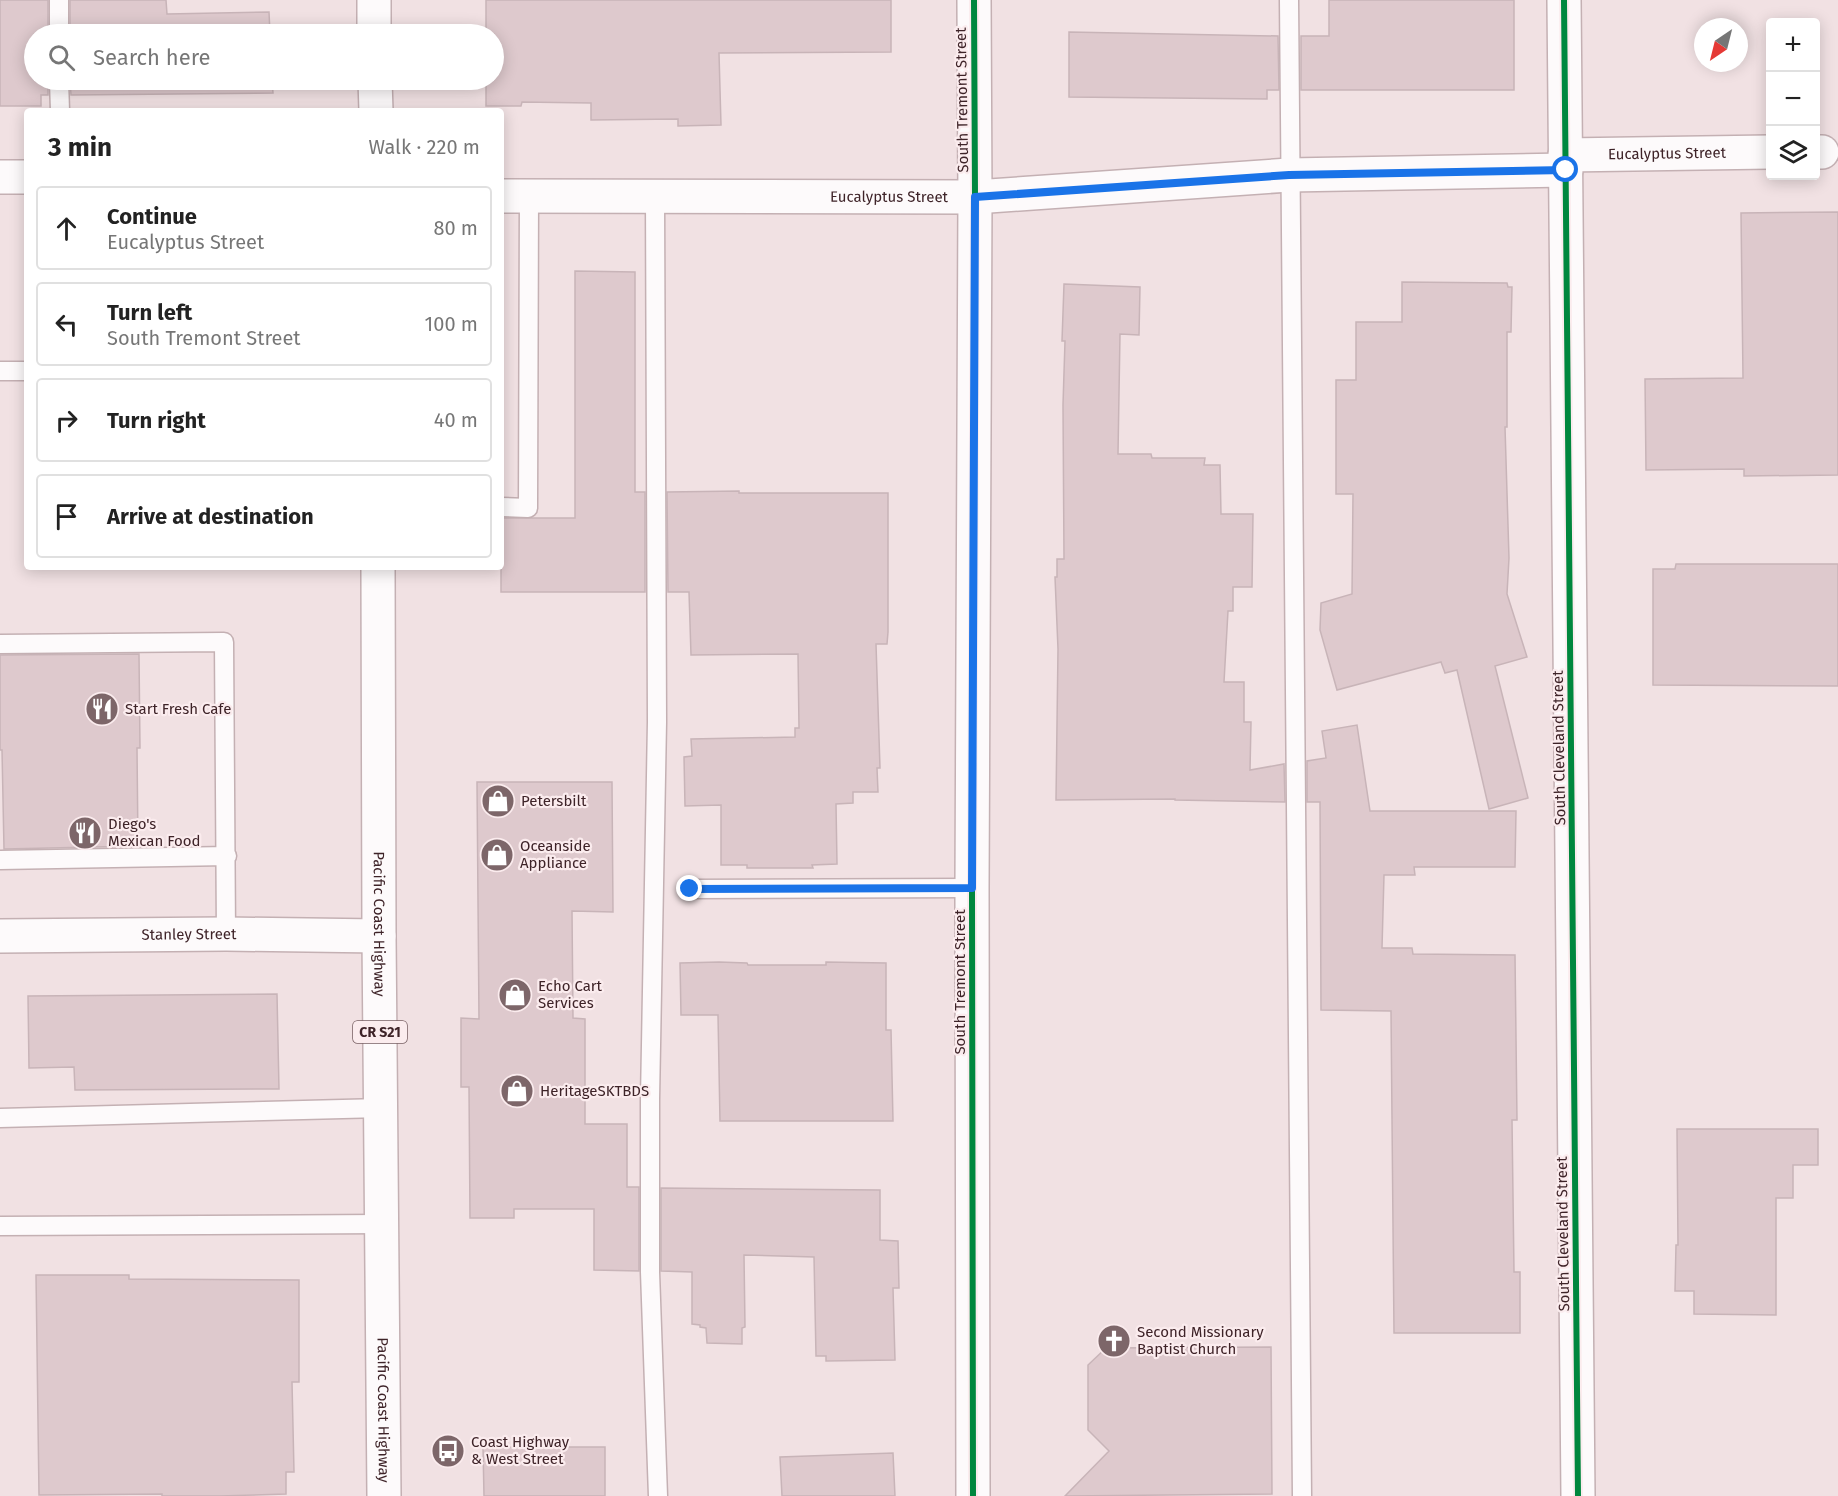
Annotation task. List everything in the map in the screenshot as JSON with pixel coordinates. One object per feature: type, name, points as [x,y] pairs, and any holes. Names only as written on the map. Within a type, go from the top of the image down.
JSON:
[{"type":"street","points":[[374,0],[374,24]]},
{"type":"street","name":"South Tremont Street","points":[[973,1496],[974,0]]},
{"type":"street","name":"South Cleveland Street","points":[[1564,0],[1578,1496]]},
{"type":"street","points":[[375,90],[376,108]]},
{"type":"street","name":"Eucalyptus Street","points":[[515,196],[975,197],[1289,175],[1766,152]]},
{"type":"street","points":[[0,177],[24,177]]},
{"type":"street","name":"Pacific Coast Highway","points":[[378,570],[384,1496]]},
{"type":"street","name":"Stanley Street","points":[[0,936],[226,934],[379,936]]},
{"type":"lane","points":[[58,0],[59,24]]},
{"type":"lane","points":[[1289,0],[1302,1496]]},
{"type":"lane","points":[[59,90],[60,108]]},
{"type":"lane","points":[[504,507],[528,508],[515,196]]},
{"type":"lane","points":[[655,197],[657,722],[650,1099],[650,1237],[658,1496]]},
{"type":"lane","points":[[0,370],[24,371]]},
{"type":"lane","points":[[0,644],[224,642],[226,934]]},
{"type":"lane","points":[[0,860],[226,856]]},
{"type":"lane","points":[[690,889],[972,888]]},
{"type":"lane","points":[[0,1118],[382,1108]]},
{"type":"lane","points":[[0,1226],[382,1224]]},
{"type":"building","points":[[0,0],[48,0],[48,24],[24,24],[24,90],[48,90],[48,95],[41,95],[41,106],[0,106]]},
{"type":"building","points":[[70,0],[166,0],[167,14],[269,12],[270,24],[70,24]]},
{"type":"building","points":[[486,0],[891,0],[891,52],[719,53],[721,125],[678,126],[678,119],[591,120],[591,103],[522,102],[521,106],[486,106],[486,90],[504,90],[504,24],[486,24]]},
{"type":"building","points":[[1329,0],[1514,0],[1514,90],[1301,90],[1301,36],[1329,36]]},
{"type":"building","points":[[1069,32],[1278,36],[1279,90],[1267,90],[1267,99],[1069,97]]},
{"type":"building","points":[[71,90],[273,90],[273,93],[71,95]]},
{"type":"building","points":[[1838,212],[1838,475],[1744,476],[1744,469],[1646,470],[1645,379],[1743,378],[1741,213]]},
{"type":"building","points":[[575,271],[635,272],[635,492],[645,492],[645,592],[501,592],[501,570],[504,570],[504,518],[575,518]]},
{"type":"building","points":[[1402,282],[1507,283],[1508,287],[1512,287],[1511,332],[1507,332],[1507,427],[1505,427],[1509,558],[1507,594],[1527,657],[1495,666],[1528,798],[1489,809],[1457,670],[1445,673],[1441,662],[1337,690],[1320,630],[1321,603],[1352,594],[1353,494],[1336,494],[1336,380],[1356,380],[1356,322],[1402,322]]},
{"type":"building","points":[[1064,284],[1140,287],[1139,335],[1120,334],[1118,454],[1151,454],[1152,458],[1205,458],[1204,465],[1220,465],[1221,514],[1253,514],[1252,587],[1233,587],[1233,611],[1228,611],[1224,682],[1244,682],[1244,722],[1251,722],[1250,770],[1284,764],[1285,802],[1175,799],[1056,800],[1058,649],[1055,577],[1057,577],[1057,559],[1064,559],[1065,341],[1062,341]]},
{"type":"building","points":[[739,491],[739,493],[888,493],[888,632],[887,644],[876,644],[880,768],[877,768],[878,792],[853,792],[853,803],[836,804],[837,864],[812,865],[813,868],[747,868],[747,865],[721,865],[721,805],[685,806],[684,757],[692,756],[691,739],[795,737],[795,728],[799,728],[798,654],[691,655],[689,592],[668,592],[667,492]]},
{"type":"building","points":[[1676,564],[1838,564],[1838,686],[1653,685],[1653,569],[1675,569]]},
{"type":"building","points":[[139,654],[138,846],[4,849],[2,750],[0,750],[0,655]]},
{"type":"building","points":[[1357,725],[1370,811],[1516,811],[1515,867],[1414,867],[1415,875],[1384,875],[1382,948],[1412,948],[1413,954],[1515,955],[1517,1120],[1512,1120],[1514,1272],[1520,1272],[1520,1333],[1394,1333],[1391,1011],[1321,1010],[1320,802],[1307,802],[1307,761],[1326,758],[1322,731]]},
{"type":"building","points":[[477,782],[612,782],[613,912],[572,911],[573,1018],[585,1019],[585,1124],[627,1124],[627,1187],[639,1187],[639,1271],[594,1270],[594,1209],[514,1209],[514,1218],[470,1218],[469,1087],[461,1087],[461,1018],[479,1019]]},
{"type":"building","points":[[826,962],[886,963],[886,1030],[891,1030],[893,1121],[720,1121],[718,1015],[681,1015],[680,963],[747,963],[748,965],[826,965]]},
{"type":"building","points":[[277,994],[279,1089],[75,1090],[74,1067],[29,1068],[28,996]]},
{"type":"building","points":[[1677,1129],[1818,1129],[1818,1165],[1793,1165],[1793,1198],[1776,1198],[1776,1315],[1694,1314],[1694,1291],[1675,1291],[1676,1245],[1678,1245]]},
{"type":"building","points":[[661,1188],[880,1190],[880,1240],[898,1241],[899,1288],[893,1288],[895,1360],[826,1361],[826,1356],[816,1356],[814,1257],[744,1255],[745,1327],[742,1328],[742,1344],[707,1343],[706,1328],[692,1324],[692,1272],[661,1271]]},
{"type":"building","points":[[36,1275],[129,1275],[129,1279],[299,1280],[299,1382],[292,1382],[294,1472],[286,1472],[286,1494],[39,1495]]},
{"type":"building","points":[[1271,1347],[1272,1494],[1065,1496],[1109,1451],[1088,1430],[1088,1365],[1106,1348]]},
{"type":"building","points":[[483,1447],[605,1447],[605,1496],[484,1496]]},
{"type":"building","points":[[893,1453],[895,1496],[782,1496],[780,1457]]},
{"type":"cycle path","points":[[973,1496],[974,0]]},
{"type":"cycle path","points":[[1564,0],[1578,1496]]},
{"type":"place","name":"Start Fresh Cafe","points":[[102,709]]},
{"type":"place","name":"Petersbilt","points":[[498,801]]},
{"type":"place","name":"Diego's Mexican Food","points":[[85,833]]},
{"type":"place","name":"Oceanside Appliance","points":[[497,855]]},
{"type":"place","name":"Echo Cart Services","points":[[515,995]]},
{"type":"place","name":"HeritageSKTBDS","points":[[517,1091]]},
{"type":"place","name":"Second Missionary Baptist Church","points":[[1114,1341]]},
{"type":"place","name":"Coast Highway & West Street","points":[[448,1451]]},
{"type":"route","points":[[690,889],[972,888],[975,197],[1289,175],[1566,170]]}]
